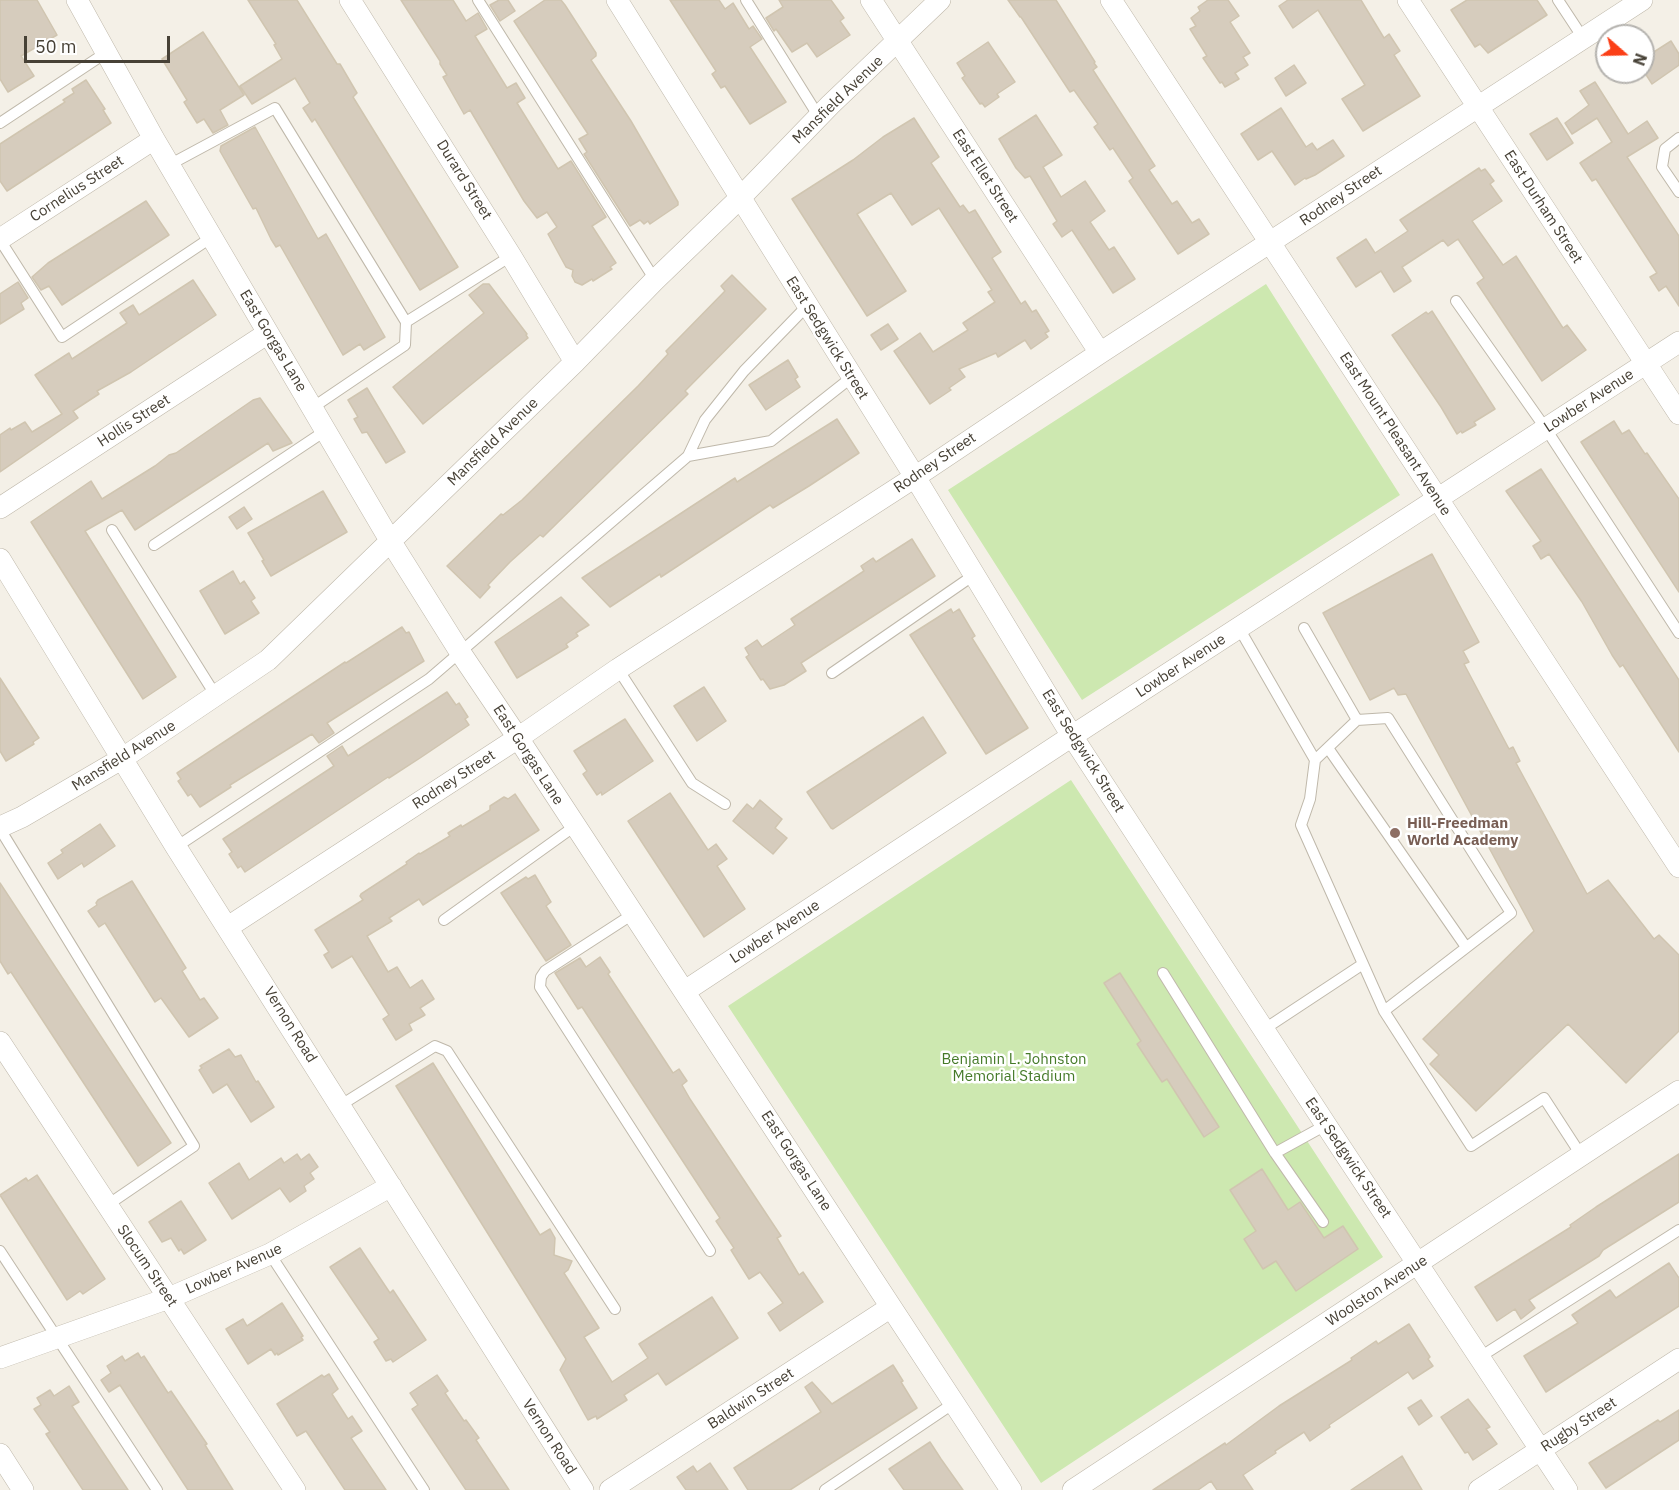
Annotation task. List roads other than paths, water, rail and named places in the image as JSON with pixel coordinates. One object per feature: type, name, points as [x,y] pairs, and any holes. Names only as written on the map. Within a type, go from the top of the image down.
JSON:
[{"type":"street","name":"East Gorgas Lane","points":[[77,0],[169,165],[391,542],[460,652],[1011,1490]]},
{"type":"street","name":"Durard Street","points":[[350,0],[575,362]]},
{"type":"street","name":"East Sedgwick Street","points":[[617,0],[915,477],[1072,736],[1263,1030],[1568,1490]]},
{"type":"street","name":"East Ellet Street","points":[[871,0],[1100,353]]},
{"type":"street","name":"Mansfield Avenue","points":[[2,823],[81,784],[268,660],[575,362],[819,117],[940,0]]},
{"type":"street","name":"East Mount Pleasant Avenue","points":[[1111,0],[1679,867]]},
{"type":"street","name":"East Durham Street","points":[[1408,0],[1679,414]]},
{"type":"street","name":"Rodney Street","points":[[228,927],[518,738],[618,669],[915,477],[1100,353],[1642,0]]},
{"type":"street","name":"Cornelius Street","points":[[0,240],[154,139]]},
{"type":"street","name":"Hollis Street","points":[[0,508],[268,333]]},
{"type":"street","name":"Lowber Avenue","points":[[685,991],[1072,736],[1679,342]]},
{"type":"street","name":"Vernon Road","points":[[0,559],[176,847],[583,1490]]},
{"type":"street","name":"Slocum Street","points":[[0,1042],[295,1490]]},
{"type":"street","name":"Woolston Avenue","points":[[1073,1490],[1679,1091]]},
{"type":"street","name":"Lowber Avenue","points":[[0,1358],[169,1298],[270,1254],[391,1185]]},
{"type":"street","name":"Baldwin Street","points":[[610,1490],[891,1307]]},
{"type":"street","name":"Rugby Street","points":[[1479,1490],[1679,1359]]},
{"type":"street","points":[[1,1457],[23,1490]]},
{"type":"lane","points":[[478,0],[655,280]]},
{"type":"lane","points":[[746,0],[819,117]]},
{"type":"lane","points":[[1558,0],[1583,38]]},
{"type":"lane","points":[[0,123],[107,52]]},
{"type":"lane","points":[[169,165],[275,108],[406,322],[405,345],[312,408]]},
{"type":"lane","points":[[1679,138],[1665,149],[1662,167],[1679,192]]},
{"type":"lane","points":[[0,240],[62,338],[212,237]]},
{"type":"lane","points":[[406,322],[511,256]]},
{"type":"lane","points":[[1456,301],[1546,429],[1679,633]]},
{"type":"lane","points":[[176,847],[429,679],[688,456],[705,420],[744,371],[807,306]]},
{"type":"lane","points":[[688,456],[771,441],[852,377]]},
{"type":"lane","points":[[154,545],[326,431]]},
{"type":"lane","points":[[112,530],[216,696]]},
{"type":"lane","points":[[832,673],[975,575]]},
{"type":"lane","points":[[1239,628],[1315,760],[1310,799],[1302,825],[1384,1011],[1471,1146],[1544,1098],[1581,1155]]},
{"type":"lane","points":[[1304,628],[1357,720]]},
{"type":"lane","points":[[618,669],[692,783],[724,804]]},
{"type":"lane","points":[[1315,760],[1357,720],[1388,718],[1511,913],[1384,1011]]},
{"type":"lane","points":[[1328,748],[1466,947]]},
{"type":"lane","points":[[2,823],[194,1146],[106,1206]]},
{"type":"lane","points":[[444,920],[575,826]]},
{"type":"lane","points":[[633,914],[545,971],[541,977],[540,987],[710,1251]]},
{"type":"lane","points":[[1263,1030],[1364,964]]},
{"type":"lane","points":[[1163,973],[1275,1153],[1323,1222]]},
{"type":"lane","points":[[341,1105],[435,1046],[447,1051],[615,1309]]},
{"type":"lane","points":[[1275,1153],[1326,1125]]},
{"type":"lane","points":[[1480,1357],[1679,1230]]},
{"type":"lane","points":[[0,1251],[157,1490]]},
{"type":"lane","points":[[270,1254],[424,1490]]},
{"type":"lane","points":[[825,1490],[954,1403]]},
{"type":"place","name":"Hill-Freedman World Academy","points":[[1395,833]]},
{"type":"park label","name":"Benjamin L. Johnston Memorial Stadium","points":[[1014,1068]]}]
